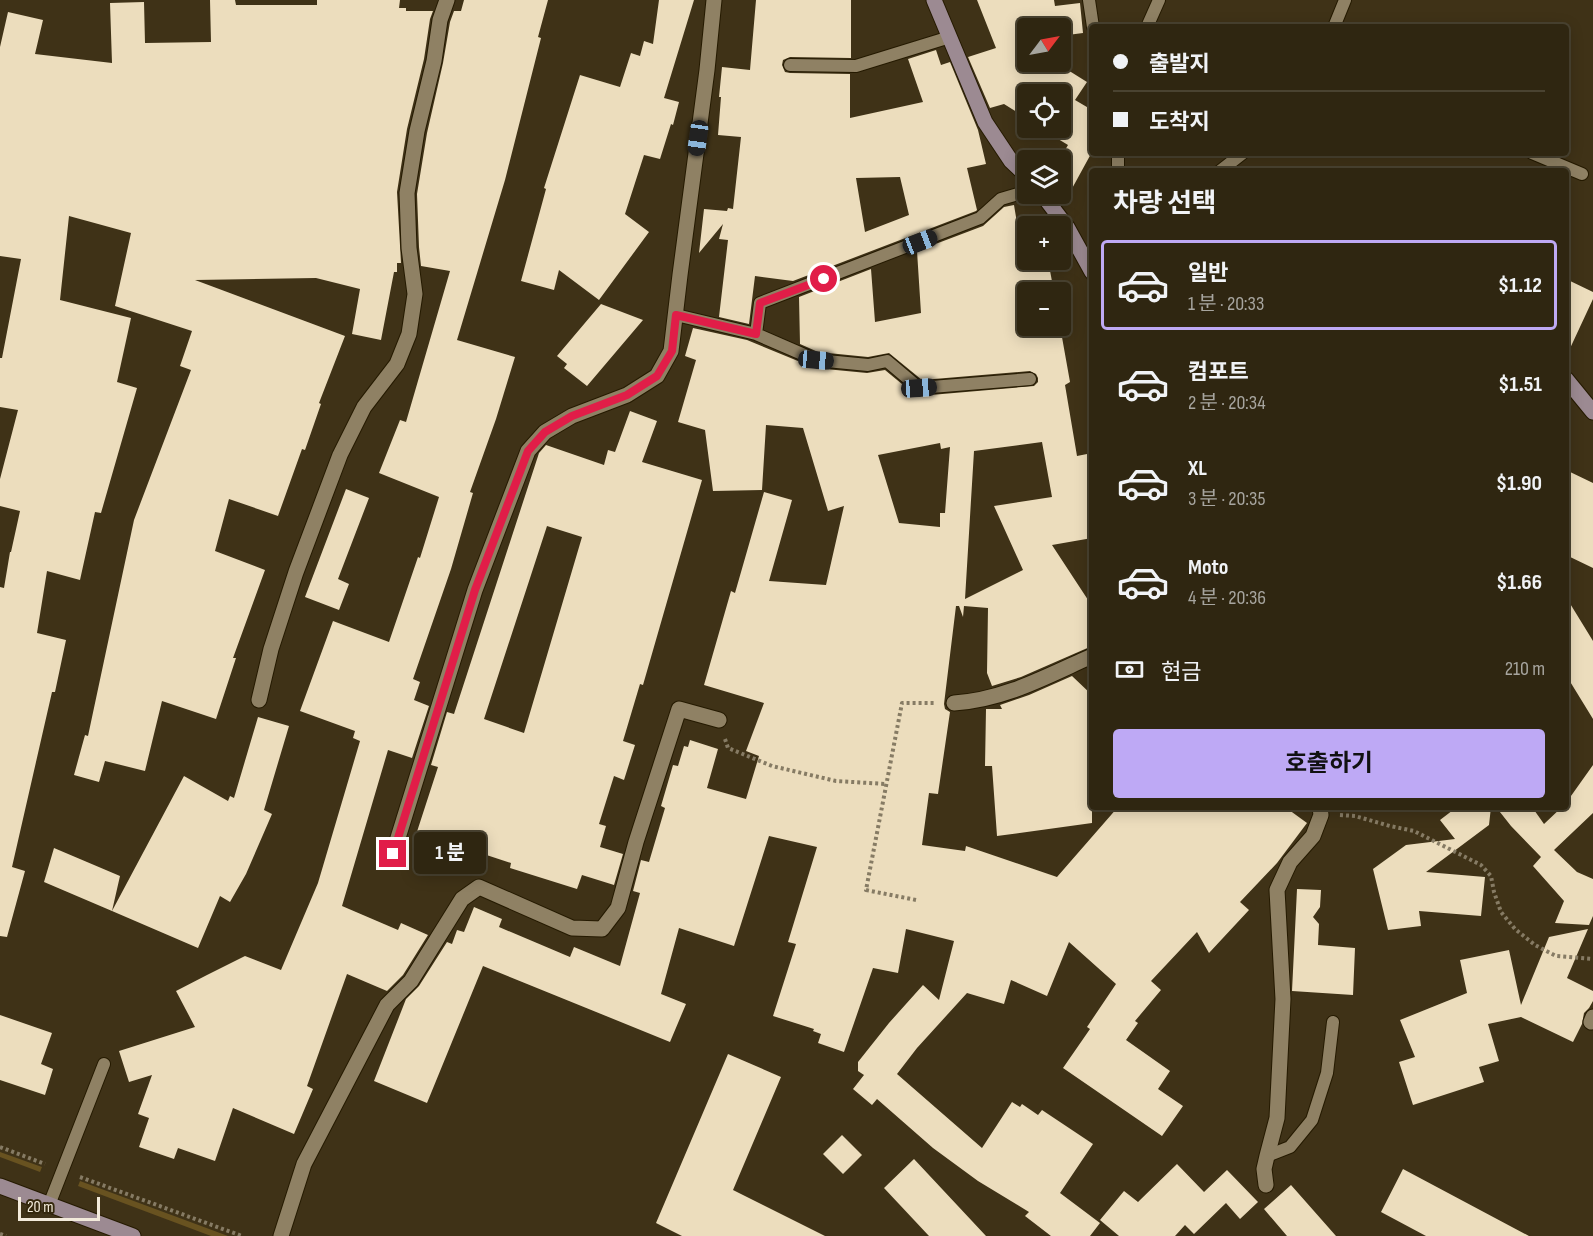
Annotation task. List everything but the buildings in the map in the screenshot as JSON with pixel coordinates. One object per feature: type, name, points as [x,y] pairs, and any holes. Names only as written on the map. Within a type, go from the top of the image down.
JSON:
[{"type":"street","points":[[259,700],[271,649],[289,594],[340,455],[364,407],[397,364],[409,334],[415,294],[409,248],[407,193],[440,20],[447,0]]},
{"type":"street","points":[[393,854],[475,590],[528,451],[545,432],[572,416],[627,395],[657,376],[672,351],[714,0]]},
{"type":"street","points":[[934,0],[986,122],[1017,167]]},
{"type":"street","points":[[1050,204],[1067,227],[1089,267]]},
{"type":"street","points":[[1569,383],[1593,412]]},
{"type":"street","points":[[954,703],[976,702],[1014,691],[1089,657]]},
{"type":"street","points":[[281,1236],[304,1164],[387,1005],[411,981],[462,899],[479,887],[572,928],[602,929],[618,908],[636,842],[679,709],[719,720]]},
{"type":"street","points":[[1266,1185],[1264,1169],[1277,1118],[1282,1011],[1277,891],[1290,862],[1313,836],[1321,811]]},
{"type":"street","points":[[0,1186],[133,1236]]},
{"type":"lane","points":[[1089,0],[1093,24]]},
{"type":"lane","points":[[1148,24],[1159,0]]},
{"type":"lane","points":[[1335,24],[1346,0]]},
{"type":"lane","points":[[790,65],[856,66],[950,38]]},
{"type":"lane","points":[[1224,168],[1239,156]]},
{"type":"lane","points":[[1539,156],[1568,168]]},
{"type":"lane","points":[[1569,169],[1582,174]]},
{"type":"lane","points":[[756,334],[760,303],[980,218],[1000,199],[1017,194]]},
{"type":"lane","points":[[676,315],[756,334],[816,360],[868,365],[887,361],[919,388],[1030,379]]},
{"type":"lane","points":[[1267,1156],[1290,1147],[1312,1120],[1327,1073],[1333,1022]]},
{"type":"lane","points":[[50,1205],[104,1064]]},
{"type":"path","points":[[916,900],[866,890],[886,784],[902,703],[954,703]]},
{"type":"path","points":[[719,720],[728,748],[772,766],[836,781],[886,784]]},
{"type":"path","points":[[1321,811],[1355,816],[1414,831],[1480,865],[1491,876],[1501,912],[1515,929],[1535,945],[1556,956],[1593,958]]},
{"type":"path","points":[[0,1147],[243,1236]]},
{"type":"path","points":[[0,1234],[6,1236]]},
{"type":"shaded area","points":[[0,1152],[42,1167],[40,1172],[0,1157]]},
{"type":"shaded area","points":[[80,1181],[228,1236],[211,1236],[78,1186]]},
{"type":"route","points":[[393,854],[475,590],[528,451],[545,432],[572,416],[627,395],[657,376],[672,351],[676,315],[756,334],[760,303],[824,279]]}]
